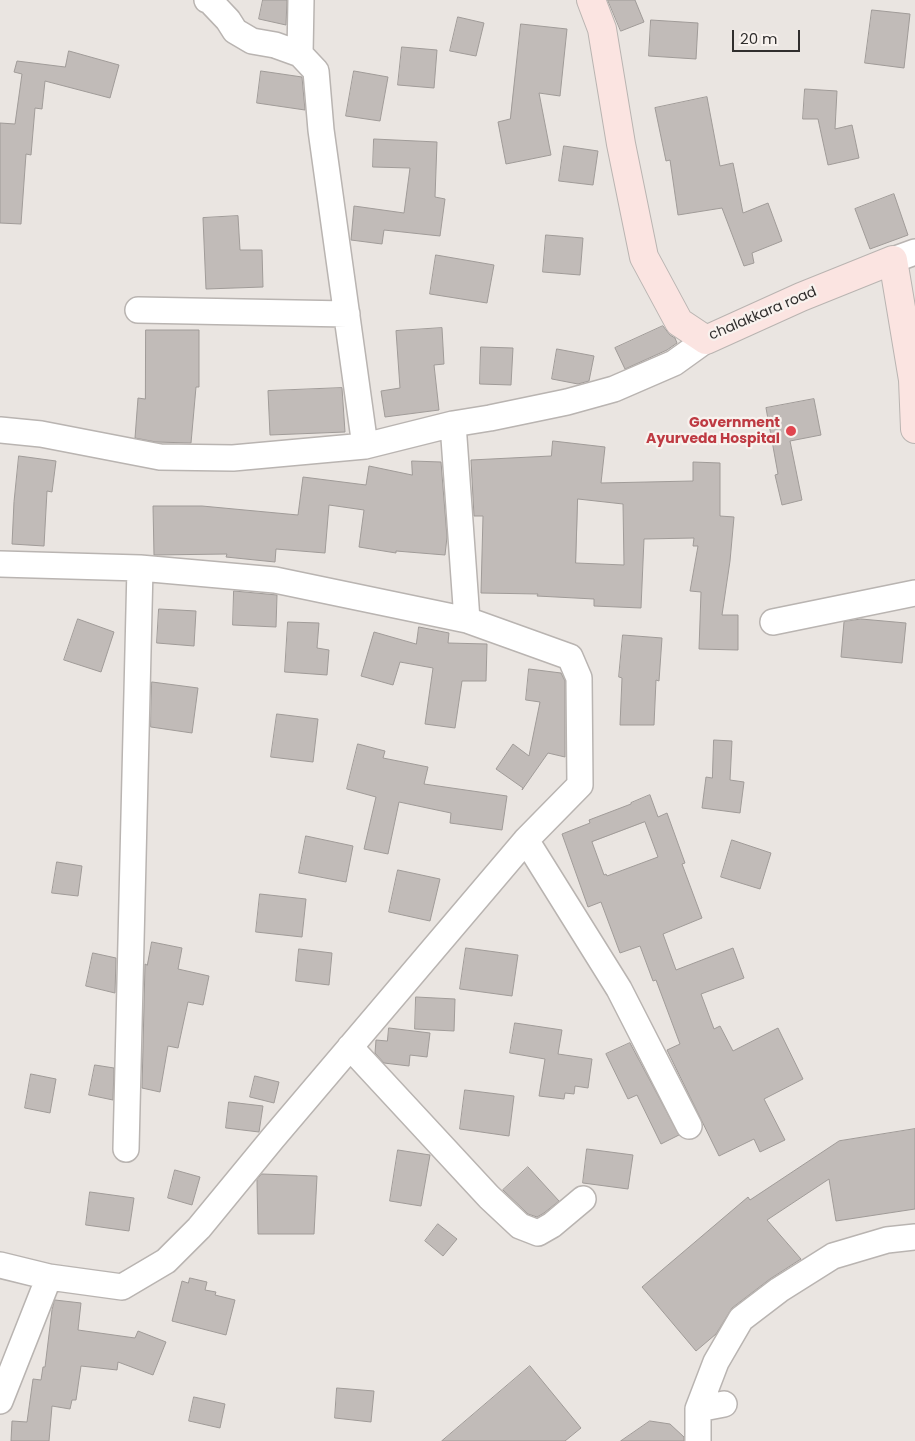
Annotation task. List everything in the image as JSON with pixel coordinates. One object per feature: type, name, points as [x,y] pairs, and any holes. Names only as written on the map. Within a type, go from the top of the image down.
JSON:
[{"type":"main road","name":"chalakkara road","points":[[591,0],[602,29],[619,134],[644,257],[679,322],[706,340],[801,297],[904,256],[915,429]]},
{"type":"street","points":[[207,0],[228,20],[235,31],[252,40],[275,45],[300,54],[316,70],[321,130],[365,446]]},
{"type":"street","points":[[300,54],[301,0]]},
{"type":"street","points":[[138,310],[347,314]]},
{"type":"street","points":[[0,430],[41,434],[160,457],[233,458],[365,446],[453,424],[567,402],[614,389],[674,363],[706,340]]},
{"type":"street","points":[[453,424],[467,620]]},
{"type":"street","points":[[0,564],[140,568],[276,580],[467,620],[570,657],[579,678],[580,785],[526,840],[350,1047],[200,1228],[166,1261],[122,1287],[49,1277],[0,1265]]},
{"type":"street","points":[[126,1149],[140,568]]},
{"type":"street","points":[[774,622],[915,593]]},
{"type":"street","points":[[526,840],[619,989],[689,1126]]},
{"type":"street","points":[[350,1047],[490,1197],[520,1226],[538,1233],[552,1225],[583,1198]]},
{"type":"street","points":[[698,1441],[698,1409],[716,1362],[742,1319],[779,1290],[833,1256],[887,1240],[915,1237]]},
{"type":"street","points":[[0,1401],[49,1277]]},
{"type":"street","points":[[698,1409],[724,1404]]},
{"type":"building","points":[[263,0],[287,0],[286,25],[259,19]]},
{"type":"building","points":[[608,0],[635,0],[644,22],[621,31]]},
{"type":"building","points":[[872,10],[910,14],[904,68],[865,63]]},
{"type":"building","points":[[458,17],[484,23],[476,56],[450,51]]},
{"type":"building","points":[[651,20],[698,23],[696,59],[649,56]]},
{"type":"building","points":[[521,24],[567,29],[560,96],[539,93],[551,155],[506,164],[498,122],[510,119]]},
{"type":"building","points":[[402,47],[437,50],[434,88],[398,85]]},
{"type":"building","points":[[69,51],[119,65],[110,98],[45,81],[42,109],[35,108],[31,155],[26,154],[21,224],[0,223],[0,123],[15,124],[22,74],[14,72],[17,61],[65,67]]},
{"type":"building","points":[[261,71],[302,77],[305,110],[257,103]]},
{"type":"building","points":[[354,71],[388,77],[380,121],[346,116]]},
{"type":"building","points":[[805,89],[837,91],[835,129],[852,125],[859,158],[828,165],[818,119],[803,119]]},
{"type":"building","points":[[707,97],[720,166],[733,163],[743,213],[768,203],[782,241],[752,253],[754,263],[744,266],[722,208],[678,215],[670,160],[666,161],[655,108]]},
{"type":"building","points":[[374,139],[437,142],[435,197],[445,199],[440,236],[384,230],[382,244],[351,240],[354,206],[404,213],[410,168],[373,167]]},
{"type":"building","points":[[564,146],[598,151],[593,185],[559,181]]},
{"type":"building","points":[[894,194],[908,235],[870,249],[855,209]]},
{"type":"building","points":[[238,216],[240,250],[262,250],[263,287],[206,289],[203,218]]},
{"type":"building","points":[[546,235],[583,238],[580,275],[543,272]]},
{"type":"building","points":[[436,255],[494,265],[487,303],[430,294]]},
{"type":"building","points":[[663,326],[675,338],[677,343],[667,350],[625,369],[615,348]]},
{"type":"building","points":[[442,328],[444,364],[434,365],[439,410],[385,417],[381,391],[400,388],[396,331]]},
{"type":"building","points":[[146,330],[199,330],[199,387],[196,387],[191,443],[156,442],[135,438],[138,398],[145,399]]},
{"type":"building","points":[[481,347],[513,348],[511,385],[480,384]]},
{"type":"building","points":[[557,349],[594,356],[589,381],[578,384],[552,379]]},
{"type":"building","points":[[342,388],[345,432],[270,435],[268,391]]},
{"type":"building","points":[[814,399],[821,435],[790,441],[802,500],[782,505],[775,475],[778,474],[766,408]]},
{"type":"building","points":[[553,441],[605,447],[601,483],[693,481],[693,462],[720,463],[720,516],[734,517],[722,615],[738,615],[738,650],[699,649],[701,592],[690,591],[698,546],[693,546],[694,538],[644,539],[641,608],[594,606],[594,599],[537,596],[538,594],[481,593],[483,516],[474,516],[471,460],[551,456]],"holes":[[[578,499],[623,504],[624,565],[576,563]]]},
{"type":"building","points":[[19,456],[56,461],[52,492],[47,491],[44,546],[12,544]]},
{"type":"building","points":[[412,461],[441,462],[447,537],[445,555],[396,551],[396,553],[359,547],[364,510],[329,505],[325,553],[276,549],[275,562],[226,557],[227,554],[154,555],[153,506],[202,506],[298,515],[303,477],[366,485],[369,466],[412,475]]},
{"type":"building","points":[[234,591],[277,595],[276,627],[233,625]]},
{"type":"building","points":[[159,609],[196,611],[194,646],[157,643]]},
{"type":"building","points":[[78,619],[114,632],[101,672],[64,660]]},
{"type":"building","points":[[861,619],[906,623],[902,663],[841,657],[844,622]]},
{"type":"building","points":[[288,622],[319,623],[317,648],[329,650],[327,675],[285,672]]},
{"type":"building","points":[[419,627],[449,633],[448,643],[487,644],[486,681],[462,681],[455,728],[425,724],[433,668],[400,662],[393,685],[361,676],[374,632],[416,644]]},
{"type":"building","points":[[623,635],[662,638],[659,681],[656,680],[654,725],[620,725],[622,678],[619,677]]},
{"type":"building","points":[[529,669],[561,673],[565,681],[565,757],[548,753],[522,790],[523,788],[496,769],[513,744],[529,756],[540,702],[526,700]]},
{"type":"building","points":[[152,682],[198,688],[192,733],[151,727]]},
{"type":"building","points":[[277,714],[318,719],[313,762],[271,757]]},
{"type":"building","points":[[714,740],[732,741],[730,780],[744,782],[740,813],[702,808],[706,777],[712,778]]},
{"type":"building","points":[[358,744],[385,751],[383,758],[428,767],[424,784],[507,796],[502,830],[450,823],[451,813],[399,802],[388,854],[364,849],[376,797],[347,789]]},
{"type":"building","points":[[650,795],[658,817],[667,813],[685,863],[682,864],[702,918],[663,934],[676,970],[733,948],[744,978],[701,994],[714,1029],[720,1026],[733,1051],[778,1028],[803,1079],[764,1099],[785,1140],[760,1152],[754,1139],[719,1156],[667,1050],[680,1044],[656,980],[653,981],[640,946],[620,953],[601,902],[588,907],[562,834],[590,823],[589,820]],"holes":[[[645,822],[658,857],[607,876],[606,874],[604,875],[592,842]]]},
{"type":"building","points":[[306,836],[353,846],[346,882],[299,873]]},
{"type":"building","points":[[732,840],[771,853],[760,889],[721,877]]},
{"type":"building","points":[[57,862],[82,866],[78,896],[52,893]]},
{"type":"building","points":[[398,870],[440,879],[430,921],[389,912]]},
{"type":"building","points":[[260,894],[306,899],[302,937],[256,932]]},
{"type":"building","points":[[152,942],[182,948],[178,969],[209,976],[203,1005],[188,1002],[178,1048],[168,1046],[160,1092],[142,1088],[145,964],[147,965]]},
{"type":"building","points":[[466,948],[518,955],[512,996],[460,989]]},
{"type":"building","points":[[299,949],[332,953],[329,985],[296,981]]},
{"type":"building","points":[[93,953],[116,958],[115,993],[86,986]]},
{"type":"building","points":[[416,997],[455,999],[454,1031],[415,1029]]},
{"type":"building","points":[[515,1023],[562,1030],[558,1054],[592,1059],[588,1088],[575,1086],[574,1094],[565,1093],[564,1099],[539,1096],[545,1059],[510,1053]]},
{"type":"building","points":[[389,1028],[430,1033],[427,1057],[410,1055],[409,1066],[384,1063],[375,1053],[376,1040],[387,1041]]},
{"type":"building","points":[[630,1043],[679,1135],[661,1144],[637,1095],[628,1099],[606,1054]]},
{"type":"building","points":[[95,1065],[114,1068],[113,1100],[89,1095]]},
{"type":"building","points":[[31,1074],[56,1079],[50,1113],[25,1108]]},
{"type":"building","points":[[255,1076],[279,1082],[274,1103],[250,1097]]},
{"type":"building","points":[[465,1090],[514,1096],[509,1136],[460,1129]]},
{"type":"building","points":[[229,1102],[263,1106],[259,1132],[226,1128]]},
{"type":"building","points":[[915,1129],[915,1209],[836,1221],[829,1179],[767,1220],[801,1259],[770,1279],[732,1308],[716,1334],[696,1351],[642,1287],[748,1197],[750,1200],[839,1141]]},
{"type":"building","points":[[587,1149],[633,1155],[628,1189],[583,1183]]},
{"type":"building","points":[[398,1150],[430,1155],[421,1206],[390,1201]]},
{"type":"building","points":[[528,1167],[559,1201],[537,1217],[528,1214],[503,1190]]},
{"type":"building","points":[[175,1170],[200,1177],[192,1205],[168,1198]]},
{"type":"building","points":[[262,1174],[317,1176],[314,1234],[258,1234],[257,1180]]},
{"type":"building","points":[[90,1192],[134,1198],[129,1231],[86,1225]]},
{"type":"building","points":[[438,1224],[457,1239],[443,1256],[425,1241]]},
{"type":"building","points":[[190,1278],[207,1282],[205,1290],[216,1292],[215,1295],[235,1300],[226,1335],[172,1321],[182,1281],[188,1283]]},
{"type":"building","points":[[55,1300],[81,1303],[78,1330],[135,1338],[138,1331],[166,1342],[153,1375],[118,1362],[117,1370],[81,1366],[76,1400],[72,1400],[70,1409],[52,1406],[49,1441],[11,1441],[12,1421],[27,1422],[33,1379],[41,1380],[43,1367],[45,1367]]},
{"type":"building","points":[[530,1366],[581,1428],[565,1441],[442,1441]]},
{"type":"building","points":[[337,1388],[374,1391],[371,1422],[335,1418]]},
{"type":"building","points":[[194,1397],[225,1404],[220,1428],[189,1421]]},
{"type":"building","points":[[650,1421],[670,1424],[684,1437],[684,1441],[621,1441]]},
{"type":"place","name":"Government Ayurveda Hospital","points":[[791,431]]}]
